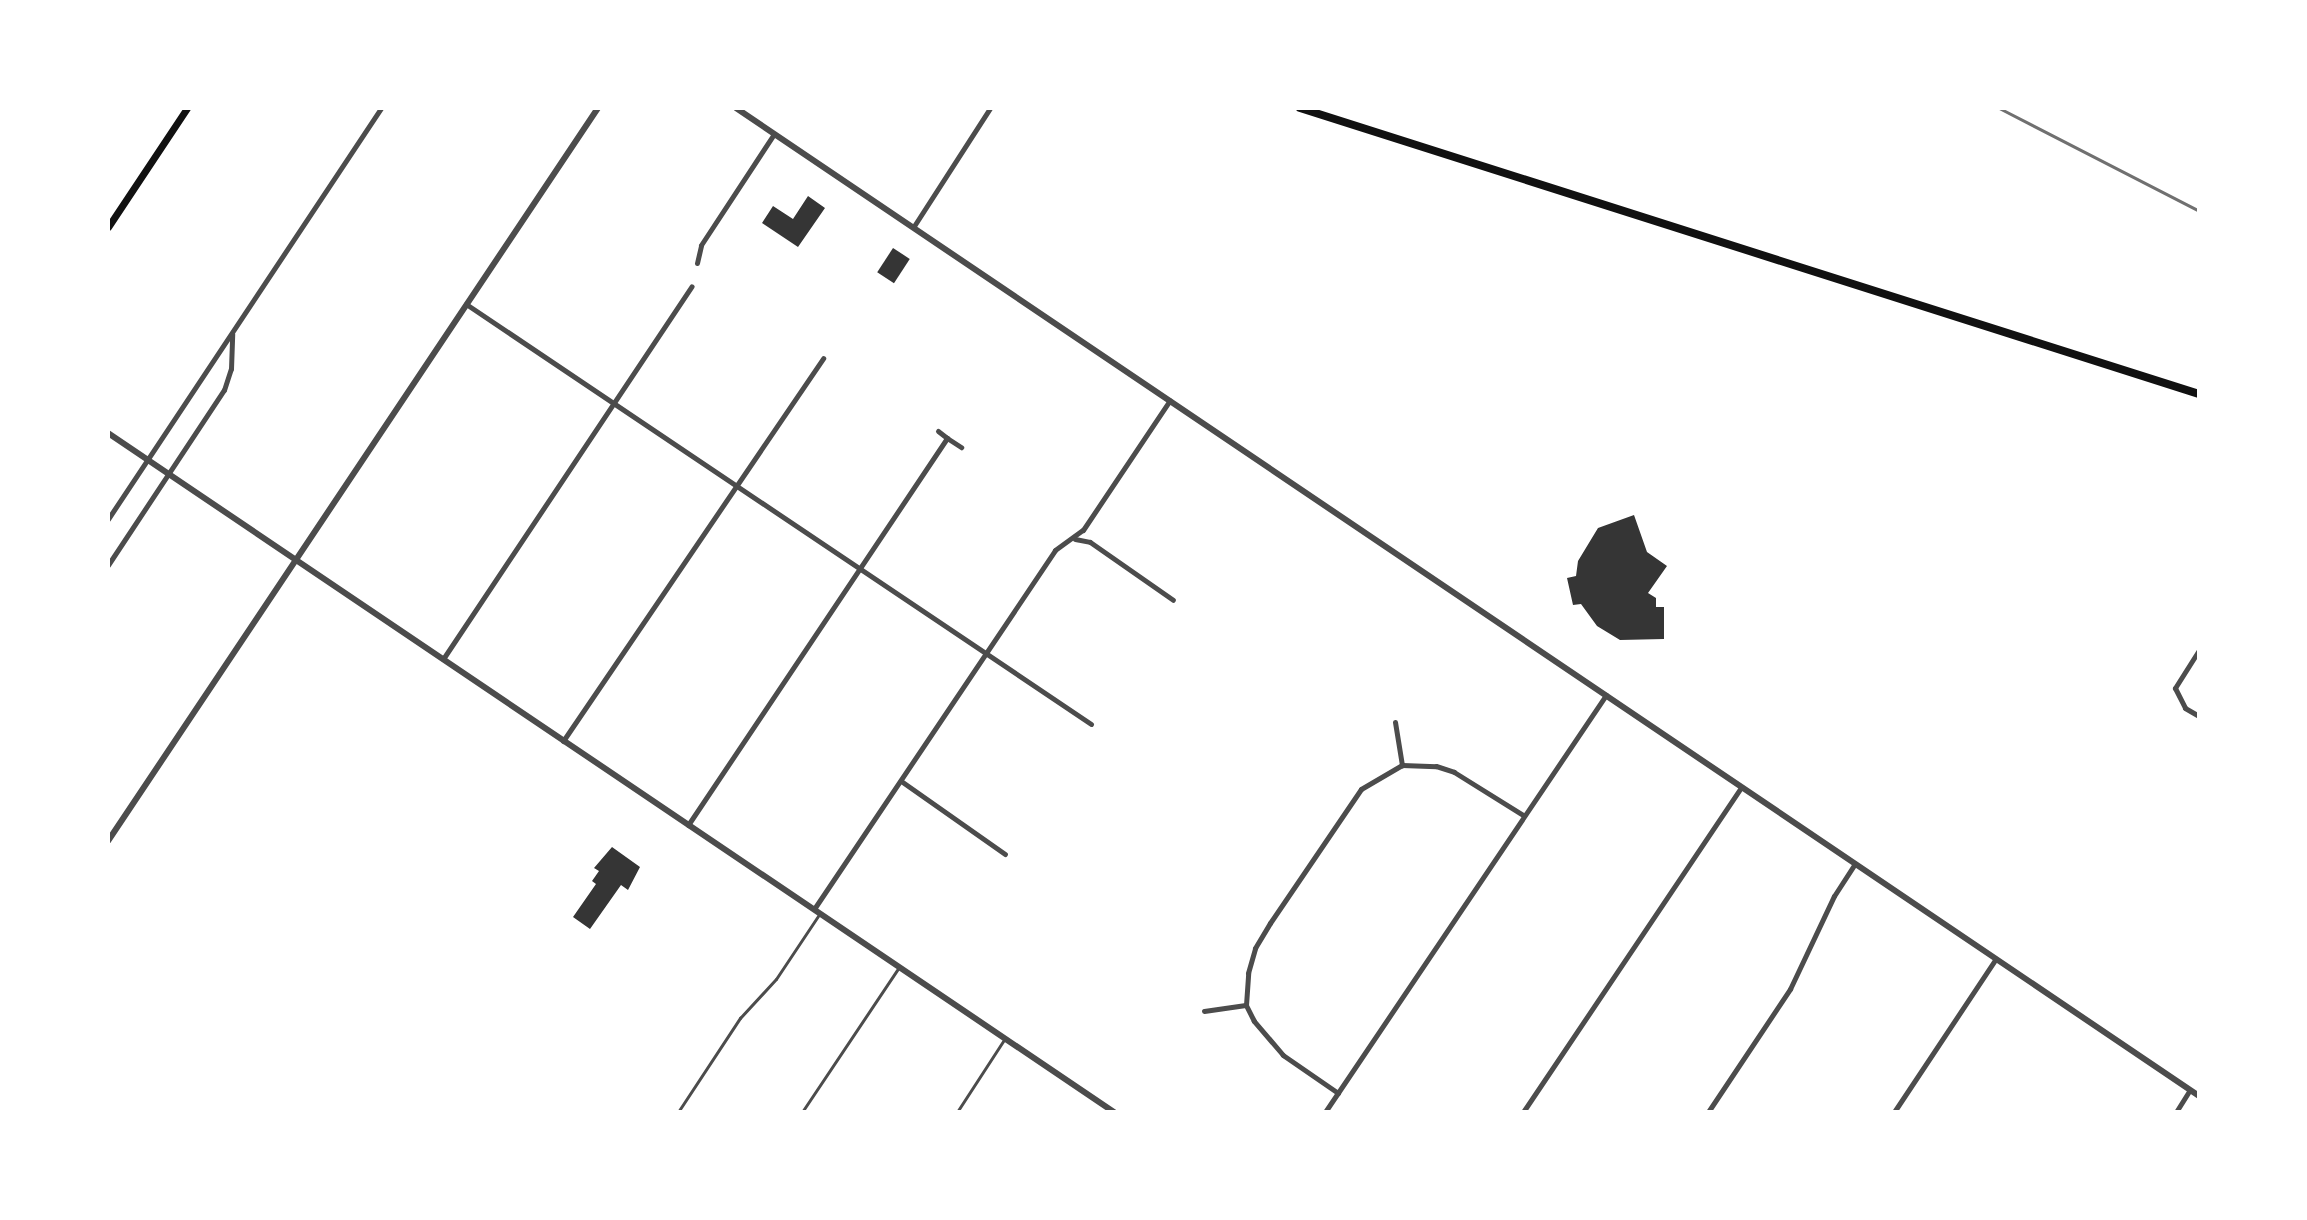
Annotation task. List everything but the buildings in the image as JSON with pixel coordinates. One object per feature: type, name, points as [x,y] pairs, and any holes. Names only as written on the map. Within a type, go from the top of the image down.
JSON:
[{"type":"main road","points":[[108,227],[187,108]]},
{"type":"main road","points":[[1300,108],[2199,394]]},
{"type":"street","points":[[108,519],[381,108]]},
{"type":"street","points":[[108,841],[598,108]]},
{"type":"street","points":[[736,108],[2199,1096]]},
{"type":"street","points":[[914,226],[990,108]]},
{"type":"street","points":[[697,263],[701,245],[774,134]]},
{"type":"street","points":[[443,659],[692,286]]},
{"type":"street","points":[[466,304],[1091,724]]},
{"type":"street","points":[[108,565],[224,390],[231,369],[232,333]]},
{"type":"street","points":[[563,741],[823,358]]},
{"type":"street","points":[[817,911],[1055,550],[1075,539],[1170,400]]},
{"type":"street","points":[[938,431],[961,447]]},
{"type":"street","points":[[108,433],[1114,1112]]},
{"type":"street","points":[[688,825],[947,438]]},
{"type":"street","points":[[1075,539],[1090,542],[1173,600]]},
{"type":"street","points":[[2199,650],[2175,688],[2178,699],[2199,716]]},
{"type":"street","points":[[1325,1112],[1607,694]]},
{"type":"street","points":[[1395,722],[1402,765]]},
{"type":"street","points":[[1338,1093],[1283,1055],[1254,1021],[1246,1005],[1252,961],[1270,923],[1361,789],[1402,765],[1436,766],[1454,772],[1523,815]]},
{"type":"street","points":[[901,781],[1005,854]]},
{"type":"street","points":[[1523,1112],[1741,788]]},
{"type":"street","points":[[1708,1112],[1790,989],[1834,896],[1854,865]]},
{"type":"street","points":[[1894,1112],[1995,960]]},
{"type":"street","points":[[1204,1011],[1246,1005]]},
{"type":"street","points":[[2176,1112],[2190,1090]]},
{"type":"lane","points":[[678,1112],[740,1018],[776,979],[817,911]]},
{"type":"lane","points":[[802,1112],[899,967]]},
{"type":"lane","points":[[957,1112],[1005,1038]]},
{"type":"railway","points":[[1999,108],[2199,211]]}]
